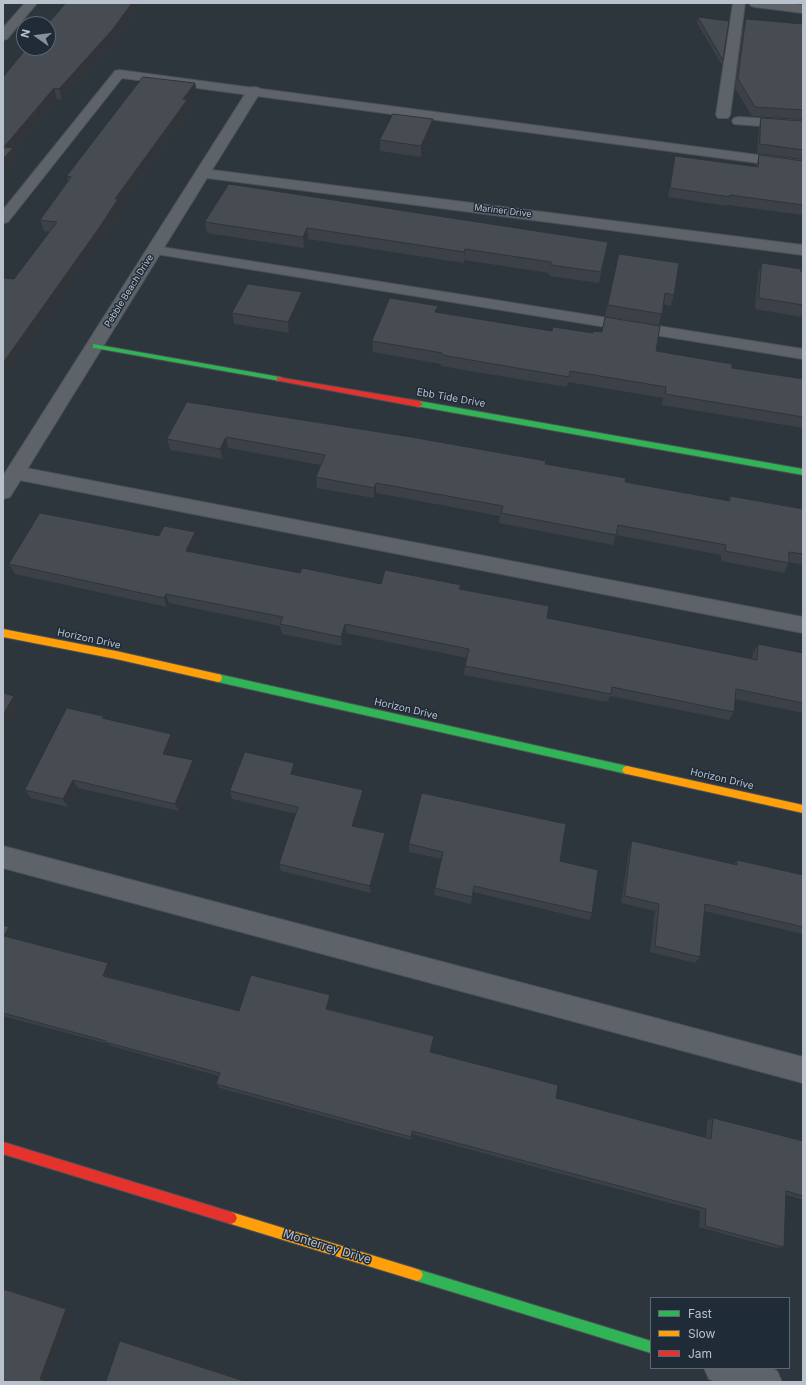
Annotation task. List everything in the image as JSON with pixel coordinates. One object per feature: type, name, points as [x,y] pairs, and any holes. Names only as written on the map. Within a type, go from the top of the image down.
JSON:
[{"type":"street","points":[[3,36],[31,3]]},
{"type":"street","points":[[755,3],[803,9]]},
{"type":"street","name":"Pebble Beach Drive","points":[[3,492],[254,91]]},
{"type":"street","name":"Mariner Drive","points":[[204,173],[803,250]]},
{"type":"street","name":"Ebb Tide Drive","points":[[95,346],[803,472]]},
{"type":"street","name":"Horizon Drive","points":[[3,633],[116,655],[803,809]]},
{"type":"street","name":"Monterrey Drive","points":[[3,1148],[650,1347]]},
{"type":"street","points":[[723,1369],[766,1382]]},
{"type":"lane","points":[[723,115],[738,3]]},
{"type":"lane","points":[[3,219],[119,74],[803,164]]},
{"type":"lane","points":[[739,121],[803,125]]},
{"type":"lane","points":[[155,250],[803,354]]},
{"type":"lane","points":[[15,473],[803,626]]},
{"type":"lane","points":[[3,857],[803,1070]]},
{"type":"building","points":[[66,3],[132,3],[113,29],[59,89],[54,88],[4,147],[13,148],[3,159],[3,77],[20,56],[56,56],[55,16]]},
{"type":"building","points":[[698,17],[729,21],[723,60]]},
{"type":"building","points":[[746,19],[803,24],[803,110],[755,107],[738,79]]},
{"type":"building","points":[[143,77],[195,83],[183,99],[187,100],[115,199],[118,199],[99,228],[3,363],[3,278],[14,279],[57,222],[40,220],[71,177],[67,176]]},
{"type":"building","points":[[393,114],[433,119],[421,146],[380,140]]},
{"type":"building","points":[[761,118],[803,121],[803,150],[760,144]]},
{"type":"building","points":[[759,155],[803,161],[803,205],[730,195],[730,197],[670,188],[675,156],[758,167]]},
{"type":"building","points":[[229,184],[608,242],[601,272],[551,265],[551,262],[465,249],[464,252],[307,228],[303,237],[205,222]]},
{"type":"building","points":[[619,254],[679,263],[674,295],[665,293],[662,314],[608,305]]},
{"type":"building","points":[[762,263],[801,269],[801,272],[803,272],[803,305],[759,298]]},
{"type":"building","points":[[248,284],[302,292],[288,322],[232,313]]},
{"type":"building","points":[[390,298],[438,306],[435,312],[552,331],[553,327],[593,333],[593,331],[602,332],[605,317],[660,326],[656,351],[732,364],[732,368],[803,379],[803,417],[665,394],[666,387],[570,371],[569,377],[372,341]]},
{"type":"building","points":[[187,402],[411,437],[546,461],[545,464],[626,478],[625,482],[730,501],[730,496],[803,509],[803,554],[789,552],[789,563],[725,551],[726,545],[618,525],[616,535],[501,513],[503,506],[376,483],[374,488],[316,477],[325,455],[226,437],[220,449],[167,439]]},
{"type":"building","points":[[40,513],[159,536],[164,526],[195,532],[186,551],[300,573],[302,568],[381,584],[385,570],[461,585],[459,589],[549,606],[547,618],[757,660],[758,644],[803,653],[803,703],[736,689],[734,712],[612,687],[611,694],[465,666],[469,649],[345,624],[341,637],[280,624],[283,617],[166,594],[164,598],[9,564]]},
{"type":"building","points":[[3,693],[14,696],[3,715]]},
{"type":"building","points":[[67,708],[103,716],[102,718],[171,734],[163,754],[193,760],[175,804],[73,780],[63,799],[25,790]]},
{"type":"building","points":[[245,752],[294,763],[291,774],[363,790],[352,826],[385,833],[370,886],[279,864],[298,807],[230,791]]},
{"type":"building","points":[[422,793],[566,824],[560,861],[598,870],[592,913],[474,886],[472,897],[435,888],[443,852],[409,844]]},
{"type":"building","points":[[632,841],[737,865],[737,860],[803,875],[803,927],[705,904],[700,957],[655,946],[659,904],[625,896]]},
{"type":"building","points":[[3,925],[9,927],[4,936],[108,963],[103,976],[239,1011],[251,975],[330,995],[326,1009],[434,1036],[430,1052],[558,1085],[556,1098],[711,1139],[713,1118],[803,1141],[803,1196],[786,1191],[784,1247],[705,1226],[706,1209],[412,1131],[411,1137],[216,1084],[220,1073],[3,1013]]},
{"type":"building","points":[[3,1289],[66,1309],[40,1379],[49,1382],[3,1382]]},
{"type":"building","points":[[120,1341],[247,1382],[106,1382]]},
{"type":"traffic: fast","points":[[95,346],[280,379]]},
{"type":"traffic: fast","points":[[419,404],[803,472]]},
{"type":"traffic: fast","points":[[218,678],[627,770]]},
{"type":"traffic: fast","points":[[417,1275],[650,1347]]},
{"type":"traffic: slow","points":[[3,633],[116,655],[218,678]]},
{"type":"traffic: slow","points":[[627,770],[803,809]]},
{"type":"traffic: slow","points":[[231,1218],[417,1275]]},
{"type":"traffic: jam","points":[[280,379],[419,404]]},
{"type":"traffic: jam","points":[[3,1148],[231,1218]]}]
